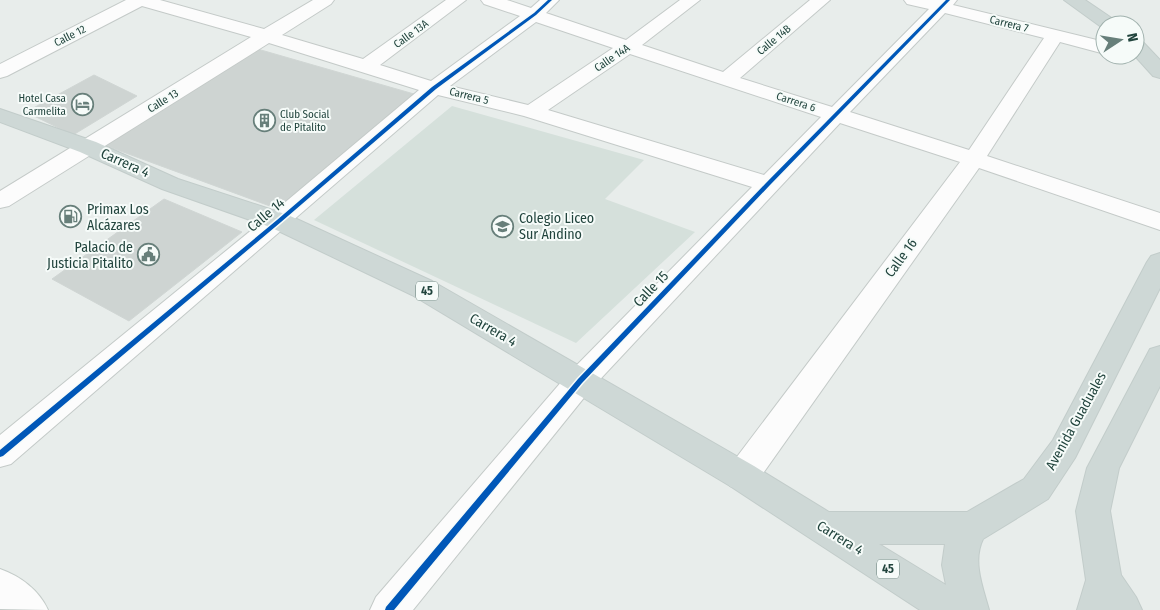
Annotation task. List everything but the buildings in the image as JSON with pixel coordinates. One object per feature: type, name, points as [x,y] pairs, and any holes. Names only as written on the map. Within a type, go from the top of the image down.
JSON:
[{"type":"main road","points":[[1073,0],[1104,15]]},
{"type":"main road","points":[[1096,0],[1113,15]]},
{"type":"main road","name":"Carrera 4","points":[[0,116],[88,147],[170,184],[279,221],[422,288],[742,476],[953,610]]},
{"type":"main road","name":"Avenida Guaduales","points":[[972,528],[1036,489],[1064,449],[1160,262]]},
{"type":"main road","points":[[1123,610],[1100,595],[1093,511],[1103,468],[1160,357]]},
{"type":"main road","points":[[824,528],[972,528]]},
{"type":"main road","points":[[970,610],[960,565],[962,544],[972,528]]},
{"type":"street","name":"Carrera 5","points":[[140,0],[268,36],[434,88],[531,112],[768,184]]},
{"type":"street","name":"Calle 12","points":[[0,72],[140,0]]},
{"type":"street","name":"Calle 13","points":[[0,201],[325,0]]},
{"type":"street","name":"Calle 13A","points":[[365,67],[457,0]]},
{"type":"street","name":"Carrera 6","points":[[490,0],[543,7],[628,48],[974,158],[1160,222]]},
{"type":"street","name":"Calle 14A","points":[[531,112],[628,48],[692,0]]},
{"type":"street","name":"Calle 14B","points":[[726,80],[821,0]]},
{"type":"street","name":"Carrera 7","points":[[913,0],[946,4],[1055,36],[1095,46]]},
{"type":"street","name":"Calle 15","points":[[389,610],[580,381],[768,184],[946,4]]},
{"type":"street","name":"Calle 14","points":[[0,454],[279,221],[434,88],[543,7]]},
{"type":"street","name":"Calle 16","points":[[742,476],[974,158],[1055,36]]},
{"type":"street","points":[[0,586],[29,610]]},
{"type":"shaded area","name":"Colegio Liceo Sur Andino","points":[[452,106],[644,160],[605,199],[695,232],[576,343],[314,220]]},
{"type":"cycle path","points":[[0,454],[279,221],[434,88],[535,14],[550,0]]},
{"type":"cycle path","points":[[389,610],[580,381],[768,184],[948,0]]},
{"type":"place","name":"Hotel Casa Carmelita","points":[[82,104]]},
{"type":"place","name":"Club Social de Pitalito","points":[[264,120]]},
{"type":"place","name":"Primax Los Alcázares","points":[[71,217]]},
{"type":"place","name":"Colegio Liceo Sur Andino","points":[[503,226]]},
{"type":"place","name":"Palacio de Justicia Pitalito","points":[[149,255]]}]
